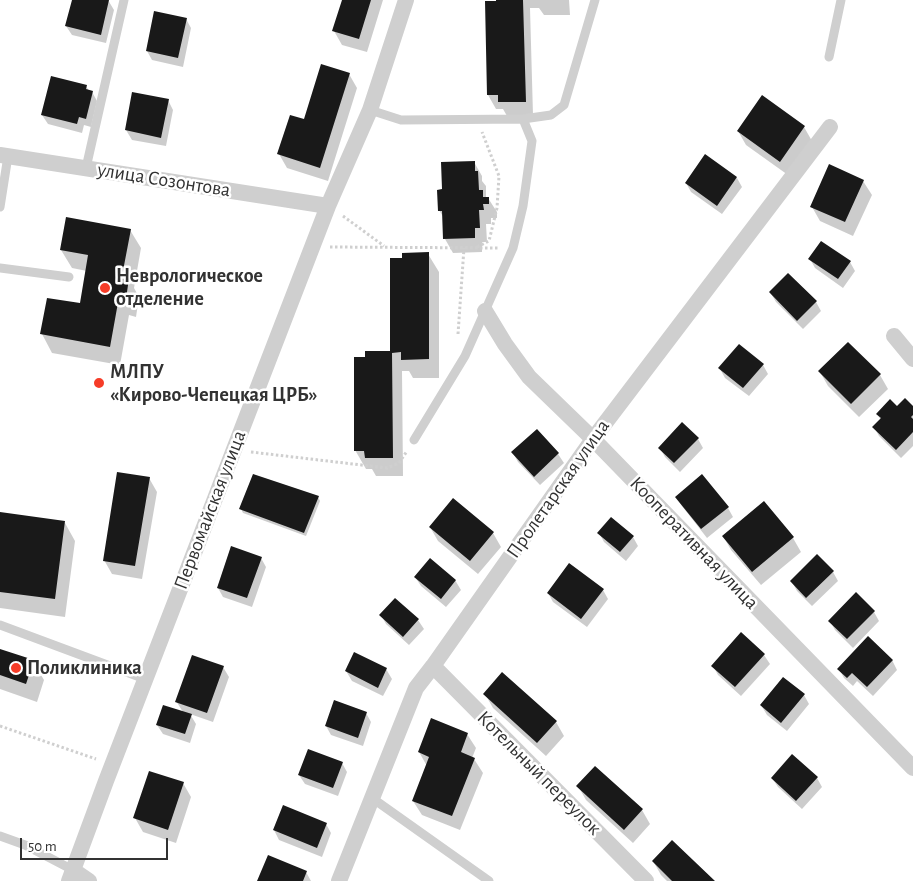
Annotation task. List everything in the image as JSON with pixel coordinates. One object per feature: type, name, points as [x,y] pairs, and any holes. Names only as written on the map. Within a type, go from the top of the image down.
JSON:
[{"type":"street","name":"Первомайская улица","points":[[71,875],[112,764],[328,206],[370,110],[406,0]]},
{"type":"street","name":"Пролетарская улица","points":[[339,881],[416,688],[593,438],[830,127]]},
{"type":"street","name":"улица Созонтова","points":[[4,155],[328,206]]},
{"type":"street","name":"Кооперативная улица","points":[[485,312],[504,344],[529,377],[593,438],[913,768]]},
{"type":"street","points":[[894,336],[913,359]]},
{"type":"street","name":"Котельный переулок","points":[[433,666],[646,881]]},
{"type":"street","points":[[71,875],[89,881]]},
{"type":"lane","points":[[86,168],[124,0]]},
{"type":"lane","points":[[370,110],[401,120],[523,119],[551,114],[564,105],[595,0]]},
{"type":"lane","points":[[829,58],[841,0]]},
{"type":"lane","points":[[414,440],[465,356],[513,248],[523,206],[532,141],[523,119]]},
{"type":"lane","points":[[0,207],[4,155]]},
{"type":"lane","points":[[0,268],[69,277]]},
{"type":"lane","points":[[0,625],[145,679]]},
{"type":"lane","points":[[372,798],[489,881]]},
{"type":"lane","points":[[0,836],[25,845],[71,875]]},
{"type":"path","points":[[475,248],[489,241],[497,208],[499,176],[477,119]]},
{"type":"path","points":[[328,206],[386,247]]},
{"type":"path","points":[[312,247],[513,248]]},
{"type":"path","points":[[458,343],[464,248]]},
{"type":"path","points":[[233,450],[387,468],[399,462],[414,440]]},
{"type":"path","points":[[0,726],[112,764]]},
{"type":"building","points":[[72,0],[109,0],[101,35],[65,26]]},
{"type":"building","points":[[342,0],[371,0],[359,39],[332,31]]},
{"type":"building","points":[[523,0],[526,102],[498,102],[498,95],[487,95],[485,1]]},
{"type":"building","points":[[154,11],[187,18],[178,58],[146,51]]},
{"type":"building","points":[[321,64],[350,73],[320,168],[277,154],[290,115],[304,119]]},
{"type":"building","points":[[51,76],[87,85],[86,89],[93,91],[86,119],[79,117],[77,124],[41,115]]},
{"type":"building","points":[[132,92],[169,99],[161,138],[125,130]]},
{"type":"building","points":[[762,95],[805,126],[780,162],[737,131]]},
{"type":"building","points":[[705,154],[737,177],[717,206],[685,183]]},
{"type":"building","points":[[475,161],[475,171],[478,171],[479,190],[483,190],[483,197],[489,197],[489,204],[483,204],[484,210],[479,210],[480,228],[475,228],[475,238],[443,239],[442,211],[438,211],[437,190],[442,189],[441,162]]},
{"type":"building","points":[[829,164],[864,180],[845,222],[810,207]]},
{"type":"building","name":"Неврологическое отделение","points":[[66,217],[131,229],[122,276],[129,278],[126,299],[119,297],[110,347],[40,334],[47,298],[80,303],[88,255],[60,250]]},
{"type":"building","points":[[821,241],[851,261],[838,279],[808,259]]},
{"type":"building","points":[[429,252],[429,359],[401,360],[401,352],[392,353],[393,458],[365,458],[364,451],[354,451],[354,357],[365,357],[365,351],[390,351],[390,258],[402,258],[402,253]]},
{"type":"building","points":[[788,273],[817,301],[797,321],[769,292]]},
{"type":"building","points":[[848,342],[881,374],[851,404],[818,371]]},
{"type":"building","points":[[739,344],[764,364],[743,388],[718,368]]},
{"type":"building","points":[[905,398],[913,406],[913,415],[911,417],[913,419],[913,432],[896,450],[872,427],[881,418],[876,414],[890,399],[897,406]]},
{"type":"building","points":[[682,422],[699,438],[674,463],[658,448]]},
{"type":"building","points":[[537,429],[559,453],[534,477],[511,452]]},
{"type":"building","points":[[117,472],[150,477],[135,566],[103,561]]},
{"type":"building","points":[[253,474],[319,496],[304,533],[239,509]]},
{"type":"building","points":[[702,474],[729,507],[701,529],[675,497]]},
{"type":"building","points":[[453,498],[494,532],[470,561],[429,527]]},
{"type":"building","points":[[764,501],[794,537],[752,572],[722,536]]},
{"type":"building","points":[[0,512],[65,521],[55,599],[0,592]]},
{"type":"building","points":[[611,517],[634,536],[620,552],[597,533]]},
{"type":"building","points":[[231,546],[262,557],[247,598],[217,588]]},
{"type":"building","points":[[817,554],[834,571],[806,598],[790,581]]},
{"type":"building","points":[[430,558],[456,580],[441,599],[414,577]]},
{"type":"building","points":[[569,563],[604,589],[581,619],[547,593]]},
{"type":"building","points":[[856,592],[875,611],[847,639],[828,621]]},
{"type":"building","points":[[395,598],[419,619],[403,637],[379,615]]},
{"type":"building","points":[[741,632],[765,654],[735,687],[711,666]]},
{"type":"building","points":[[868,636],[893,660],[867,687],[852,673],[847,678],[837,669]]},
{"type":"building","name":"Поликлиника","points":[[0,649],[34,660],[26,684],[0,675]]},
{"type":"building","points":[[354,652],[387,668],[378,688],[345,671]]},
{"type":"building","points":[[192,655],[224,666],[207,713],[175,702]]},
{"type":"building","points":[[502,672],[557,721],[537,743],[483,694]]},
{"type":"building","points":[[783,677],[805,694],[781,723],[760,705]]},
{"type":"building","points":[[334,700],[367,712],[358,738],[325,726]]},
{"type":"building","points":[[163,705],[192,714],[185,734],[156,725]]},
{"type":"building","points":[[431,718],[468,733],[461,752],[475,758],[452,816],[412,801],[429,757],[418,752]]},
{"type":"building","points":[[308,749],[343,762],[333,788],[298,775]]},
{"type":"building","points":[[792,754],[818,777],[796,801],[771,778]]},
{"type":"building","points":[[595,766],[643,809],[624,830],[576,786]]},
{"type":"building","points":[[149,771],[184,782],[168,830],[133,818]]},
{"type":"building","points":[[283,805],[327,823],[317,848],[273,830]]},
{"type":"building","points":[[672,840],[715,881],[672,881],[652,861]]},
{"type":"building","points":[[268,855],[307,871],[303,881],[257,881]]},
{"type":"place","name":"Неврологическое отделение","points":[[105,288]]},
{"type":"place","name":"МЛПУ «Кирово-Чепецкая ЦРБ»","points":[[99,383]]},
{"type":"place","name":"Поликлиника","points":[[16,668]]}]
